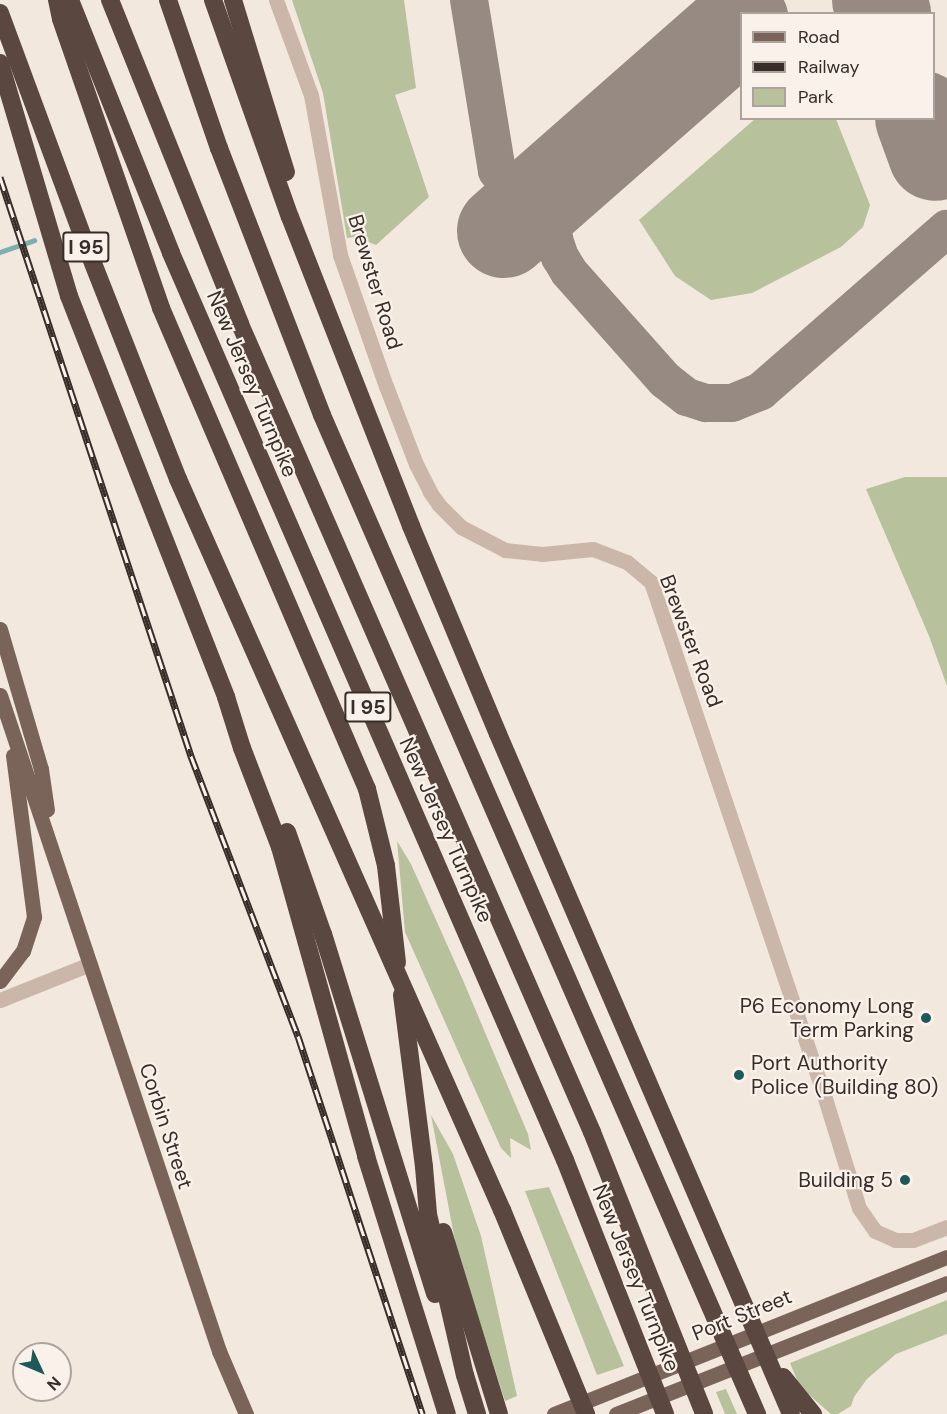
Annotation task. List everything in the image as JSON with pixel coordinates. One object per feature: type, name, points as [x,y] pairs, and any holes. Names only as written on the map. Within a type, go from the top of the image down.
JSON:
[{"type":"highway","points":[[57,0],[61,19],[161,308],[372,804],[386,867],[428,1214],[465,1375],[477,1414]]},
{"type":"highway","name":"New Jersey Turnpike","points":[[70,0],[175,264],[561,1150],[665,1414]]},
{"type":"highway","name":"New Jersey Turnpike","points":[[110,0],[240,324],[592,1132],[704,1414]]},
{"type":"highway","points":[[168,0],[219,148],[322,416],[757,1414]]},
{"type":"highway","points":[[213,0],[290,217],[317,281],[368,417],[477,684],[791,1414]]},
{"type":"highway","points":[[233,0],[299,214],[317,281]]},
{"type":"highway","name":"I 95","points":[[0,13],[87,248],[178,479],[502,1210],[586,1414]]},
{"type":"highway","points":[[0,63],[69,296],[226,697],[290,879],[360,1137],[447,1414]]},
{"type":"highway","points":[[226,697],[251,744],[308,889],[450,1340],[465,1375]]},
{"type":"highway","points":[[424,1167],[499,1414]]},
{"type":"highway","points":[[759,1337],[792,1390],[813,1414]]},
{"type":"main road","name":"Corbin Street","points":[[0,629],[41,769],[53,848]]},
{"type":"main road","name":"Corbin Street","points":[[0,695],[53,848],[219,1351],[246,1414]]},
{"type":"main road","points":[[0,981],[23,951],[34,917],[30,865],[8,719]]},
{"type":"main road","name":"Port Street","points":[[554,1414],[947,1257]]},
{"type":"main road","points":[[616,1414],[947,1283]]},
{"type":"street","name":"Brewster Road","points":[[276,0],[311,95],[340,255],[386,386],[430,492],[439,505],[461,527],[505,550],[542,554],[593,549],[609,553],[627,562],[651,582],[765,918],[859,1208],[875,1231],[895,1240],[913,1240],[947,1227]]},
{"type":"street","points":[[0,1000],[90,964]]},
{"type":"green space","points":[[292,0],[404,0],[416,88],[395,95],[429,197],[376,245],[355,237],[347,238],[323,93]]},
{"type":"green space","points":[[754,120],[836,120],[870,205],[863,227],[841,247],[752,293],[711,300],[675,276],[639,220]]},
{"type":"green space","points":[[905,477],[947,477],[947,686],[929,636],[866,489]]},
{"type":"green space","points":[[397,841],[411,864],[462,978],[528,1134],[531,1150],[510,1138],[511,1158],[501,1148],[405,932]]},
{"type":"green space","points":[[431,1115],[453,1154],[481,1236],[517,1396],[505,1401],[456,1246]]},
{"type":"green space","points":[[549,1187],[624,1366],[597,1375],[525,1191]]},
{"type":"green space","points":[[947,1300],[947,1334],[896,1354],[867,1379],[854,1397],[851,1406],[838,1414],[831,1414],[800,1387],[790,1363]]},
{"type":"green space","points":[[726,1389],[737,1414],[725,1414],[716,1392]]},
{"type":"waterway","points":[[0,252],[34,240]]},
{"type":"taxiway","points":[[469,0],[497,171],[508,184],[525,195],[550,191]]},
{"type":"taxiway","points":[[935,112],[947,121]]},
{"type":"taxiway","points":[[594,153],[564,186],[557,201],[552,217],[554,239],[560,257],[569,272],[665,380],[687,397],[706,403],[732,403],[761,391],[947,229]]},
{"type":"runway","points":[[879,0],[883,12]]},
{"type":"runway","points":[[504,231],[740,24]]},
{"type":"runway","points":[[923,120],[935,154]]},
{"type":"railway","points":[[0,177],[191,756],[298,1036],[422,1414]]},
{"type":"place","name":"P6 Economy Long Term Parking","points":[[926,1018]]},
{"type":"place","name":"Port Authority Police (Building 80)","points":[[739,1075]]},
{"type":"place","name":"Building 5","points":[[905,1180]]}]
